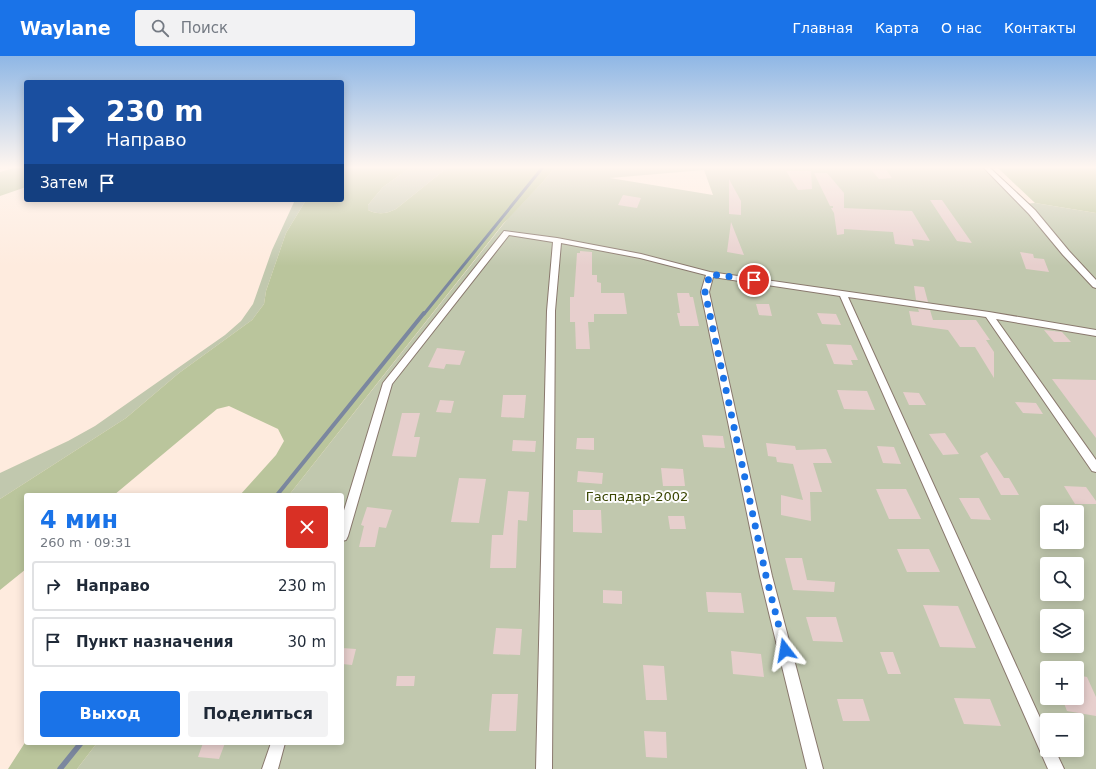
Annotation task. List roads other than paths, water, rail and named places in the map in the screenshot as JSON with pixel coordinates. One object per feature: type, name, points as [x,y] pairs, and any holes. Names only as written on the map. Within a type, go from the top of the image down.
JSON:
[{"type":"street","points":[[1020,200],[1096,285]]},
{"type":"street","points":[[344,529],[388,383],[507,233],[557,240],[641,256],[710,274],[989,315],[1096,333]]},
{"type":"street","points":[[544,769],[551,312],[557,240]]},
{"type":"street","points":[[710,274],[705,292],[766,576],[815,769]]},
{"type":"street","points":[[843,294],[1040,734]]},
{"type":"street","points":[[989,315],[1096,468]]},
{"type":"street","points":[[270,769],[277,745]]},
{"type":"street","points":[[1050,757],[1056,769]]},
{"type":"waterway","points":[[424,314],[516,200]]},
{"type":"waterway","points":[[279,493],[424,313]]},
{"type":"waterway","points":[[60,769],[79,745]]},
{"type":"park label","name":"Гаспадар-2002","points":[[637,496]]}]
